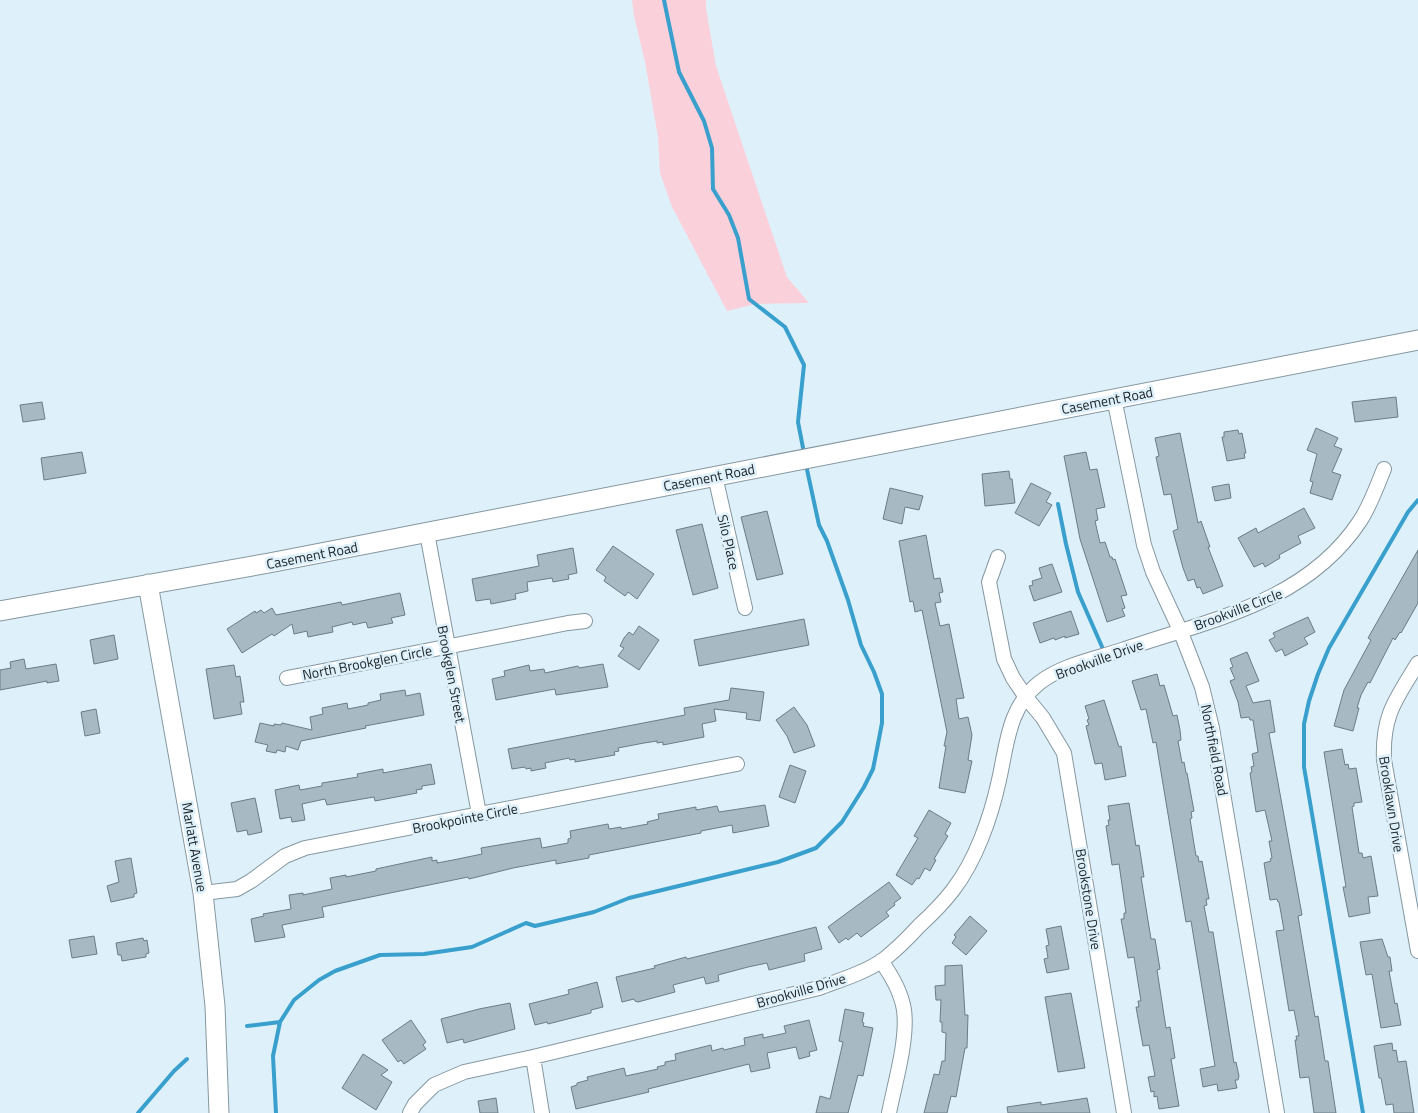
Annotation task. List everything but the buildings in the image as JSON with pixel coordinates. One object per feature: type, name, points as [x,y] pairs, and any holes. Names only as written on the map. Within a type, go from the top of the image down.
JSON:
[{"type":"street","name":"Casement Road","points":[[0,611],[427,533],[1418,340]]},
{"type":"street","name":"Northfield Road","points":[[1114,398],[1144,545],[1153,572],[1180,630],[1202,687],[1212,728],[1277,1113]]},
{"type":"street","name":"Brookville Circle","points":[[1180,630],[1213,621],[1268,599],[1295,585],[1313,572],[1342,546],[1358,524],[1384,469]]},
{"type":"street","name":"Silo Place","points":[[715,476],[745,608]]},
{"type":"street","name":"Brookglen Street","points":[[427,533],[479,814]]},
{"type":"street","name":"Brookstone Drive","points":[[998,556],[989,582],[1004,659],[1026,696],[1044,718],[1064,753],[1124,1113]]},
{"type":"street","name":"Marlatt Avenue","points":[[148,584],[203,893],[215,1006],[219,1113]]},
{"type":"street","name":"North Brookglen Circle","points":[[287,678],[585,621]]},
{"type":"street","name":"Brookville Drive","points":[[410,1113],[434,1085],[464,1072],[819,988],[844,979],[882,961],[930,916],[954,888],[970,861],[991,812],[1009,728],[1017,709],[1026,696],[1038,683],[1068,668],[1180,630]]},
{"type":"street","name":"Brooklawn Drive","points":[[1418,663],[1386,721],[1383,740],[1384,760],[1418,951]]},
{"type":"street","name":"Brookpointe Circle","points":[[203,893],[237,889],[285,856],[305,848],[738,764]]},
{"type":"street","points":[[882,961],[893,978],[904,1009],[905,1031],[889,1113]]},
{"type":"street","points":[[533,1057],[542,1113]]},
{"type":"shaded area","points":[[632,0],[706,0],[716,66],[787,277],[809,303],[755,304],[727,311],[672,207],[660,173],[658,137]]},
{"type":"waterway","points":[[664,0],[679,72],[704,121],[712,148],[713,189],[729,215],[738,238],[749,299],[785,327],[804,365],[798,422],[804,453]]},
{"type":"waterway","points":[[276,1113],[273,1056],[280,1022],[294,1000],[319,980],[335,971],[380,955],[424,954],[472,947],[526,923],[535,926],[594,912],[629,898],[778,862],[816,848],[842,822],[873,769],[882,723],[882,694],[861,645],[848,600],[827,541],[819,525],[806,465]]},
{"type":"waterway","points":[[1363,1113],[1304,767],[1304,724],[1309,701],[1329,648],[1408,512],[1418,500]]},
{"type":"waterway","points":[[1058,504],[1078,592],[1103,649]]},
{"type":"waterway","points":[[247,1026],[280,1022]]},
{"type":"waterway","points":[[138,1113],[174,1071],[187,1059]]}]
